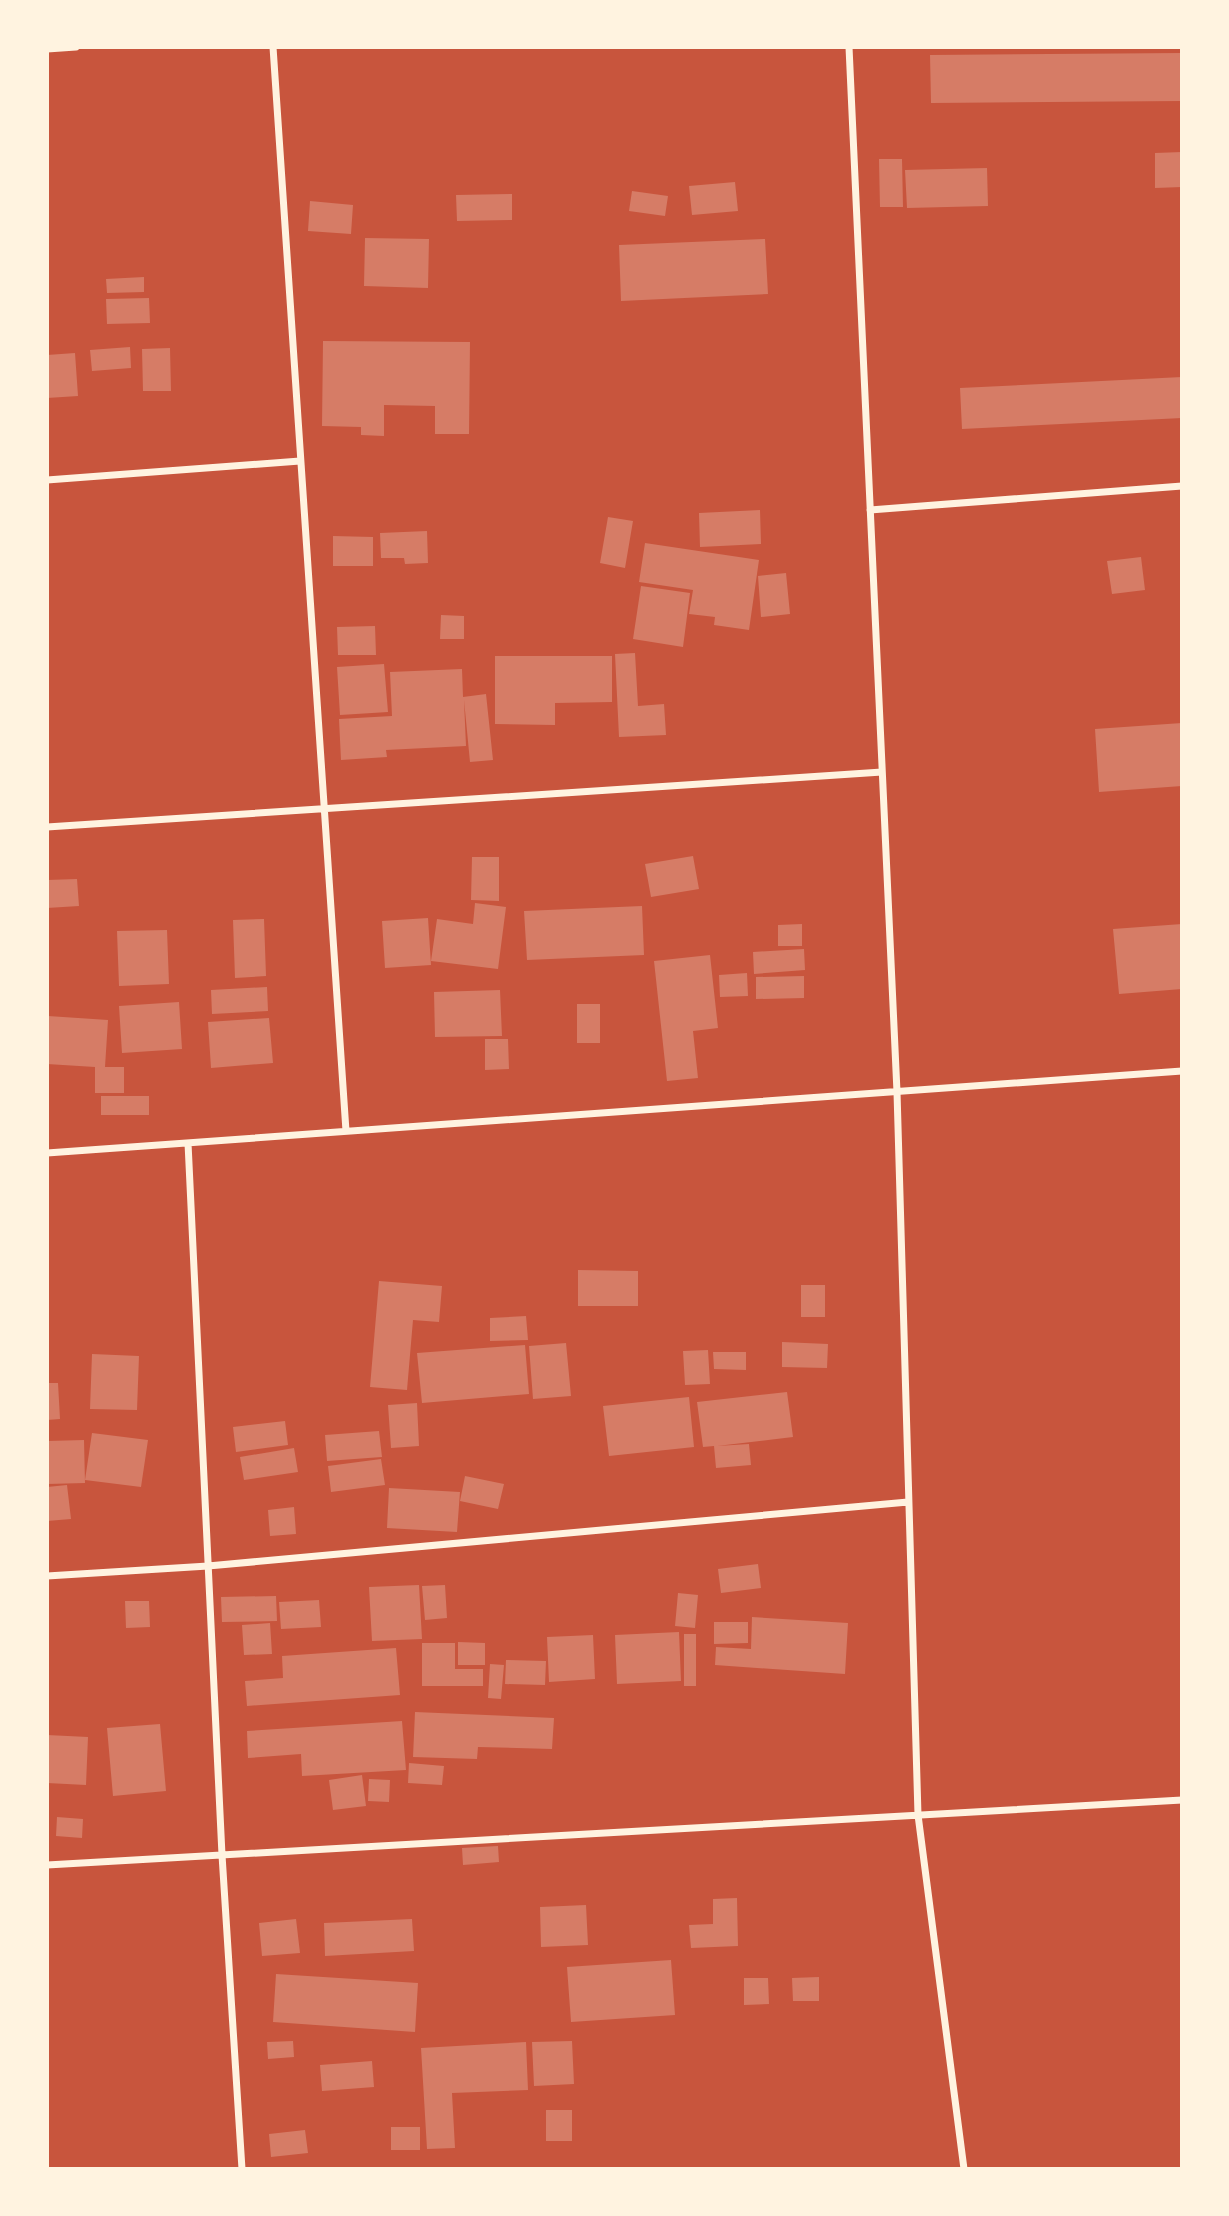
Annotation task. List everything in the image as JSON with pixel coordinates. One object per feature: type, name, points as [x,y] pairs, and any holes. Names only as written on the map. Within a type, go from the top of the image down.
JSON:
[{"type":"street","points":[[47,49],[76,47]]},
{"type":"street","points":[[273,47],[322,809],[346,1131]]},
{"type":"street","points":[[849,47],[897,1092],[918,1815],[964,2169]]},
{"type":"street","points":[[47,480],[300,461]]},
{"type":"street","points":[[870,510],[1182,486]]},
{"type":"street","points":[[47,827],[882,772]]},
{"type":"street","points":[[47,1153],[1182,1071]]},
{"type":"street","points":[[188,1143],[222,1855],[242,2169]]},
{"type":"street","points":[[47,1576],[208,1566],[908,1502]]},
{"type":"street","points":[[47,1865],[1182,1800]]},
{"type":"building","points":[[1182,53],[1182,101],[931,103],[930,55]]},
{"type":"building","points":[[1182,152],[1182,187],[1155,188],[1155,153]]},
{"type":"building","points":[[879,159],[902,159],[903,207],[880,207]]},
{"type":"building","points":[[987,168],[988,206],[907,208],[905,170]]},
{"type":"building","points":[[735,182],[738,211],[692,215],[689,186]]},
{"type":"building","points":[[632,191],[668,196],[665,216],[629,211]]},
{"type":"building","points":[[512,194],[512,220],[457,221],[456,195]]},
{"type":"building","points":[[310,201],[353,205],[351,234],[308,231]]},
{"type":"building","points":[[365,238],[429,239],[428,288],[364,286]]},
{"type":"building","points":[[765,239],[768,294],[621,301],[619,245]]},
{"type":"building","points":[[144,277],[144,292],[107,293],[106,279]]},
{"type":"building","points":[[149,298],[150,323],[107,324],[106,299]]},
{"type":"building","points":[[323,341],[470,342],[469,434],[435,434],[435,406],[384,405],[384,436],[361,435],[361,427],[322,426]]},
{"type":"building","points":[[130,347],[131,368],[92,371],[90,350]]},
{"type":"building","points":[[170,348],[171,391],[143,391],[142,349]]},
{"type":"building","points":[[75,353],[78,396],[47,398],[47,355]]},
{"type":"building","points":[[1182,377],[1182,418],[962,429],[960,388]]},
{"type":"building","points":[[760,510],[761,544],[700,547],[699,513]]},
{"type":"building","points":[[608,517],[633,521],[625,568],[600,563]]},
{"type":"building","points":[[427,531],[428,563],[405,564],[404,558],[381,558],[380,533]]},
{"type":"building","points":[[333,536],[373,537],[373,566],[333,566]]},
{"type":"building","points":[[645,543],[759,560],[749,630],[714,625],[715,617],[689,614],[693,590],[639,582]]},
{"type":"building","points":[[1141,557],[1145,590],[1112,594],[1107,561]]},
{"type":"building","points":[[786,573],[790,614],[761,617],[758,576]]},
{"type":"building","points":[[641,586],[690,593],[683,647],[633,639]]},
{"type":"building","points":[[441,615],[464,616],[464,639],[440,639]]},
{"type":"building","points":[[375,626],[376,655],[338,655],[337,627]]},
{"type":"building","points":[[635,653],[638,706],[664,704],[666,735],[619,737],[615,654]]},
{"type":"building","points":[[495,656],[612,656],[612,702],[555,703],[555,725],[495,724]]},
{"type":"building","points":[[384,664],[388,712],[340,715],[337,667]]},
{"type":"building","points":[[462,669],[463,697],[486,694],[493,760],[470,762],[464,700],[466,746],[386,750],[387,757],[341,760],[339,719],[392,716],[390,672]]},
{"type":"building","points":[[1182,723],[1182,786],[1099,792],[1095,729]]},
{"type":"building","points":[[693,856],[699,889],[651,897],[645,864]]},
{"type":"building","points":[[472,857],[499,857],[499,901],[471,900]]},
{"type":"building","points":[[77,879],[79,906],[47,908],[47,880]]},
{"type":"building","points":[[475,903],[506,907],[498,969],[431,961],[437,919],[473,924]]},
{"type":"building","points":[[642,906],[644,955],[527,960],[524,911]]},
{"type":"building","points":[[428,918],[431,965],[385,968],[382,921]]},
{"type":"building","points":[[264,919],[266,976],[235,978],[233,920]]},
{"type":"building","points":[[802,924],[802,946],[778,946],[778,925]]},
{"type":"building","points":[[1182,924],[1182,989],[1119,994],[1113,929]]},
{"type":"building","points":[[167,930],[169,984],[119,986],[117,931]]},
{"type":"building","points":[[804,949],[805,970],[754,974],[753,952]]},
{"type":"building","points":[[710,955],[718,1028],[693,1031],[698,1078],[667,1081],[654,961]]},
{"type":"building","points":[[747,973],[748,996],[720,997],[719,975]]},
{"type":"building","points":[[804,976],[804,998],[756,999],[756,977]]},
{"type":"building","points":[[267,987],[268,1011],[212,1014],[211,990]]},
{"type":"building","points":[[500,990],[502,1036],[435,1037],[434,992]]},
{"type":"building","points":[[179,1002],[182,1049],[122,1053],[119,1006]]},
{"type":"building","points":[[577,1004],[600,1004],[600,1043],[577,1043]]},
{"type":"building","points":[[48,1016],[108,1020],[105,1067],[124,1067],[124,1093],[95,1093],[95,1067],[47,1064]]},
{"type":"building","points":[[269,1018],[273,1063],[211,1068],[208,1022]]},
{"type":"building","points":[[485,1039],[508,1039],[509,1069],[485,1070]]},
{"type":"building","points":[[101,1096],[149,1096],[149,1115],[101,1115]]},
{"type":"building","points":[[578,1270],[638,1271],[638,1306],[578,1306]]},
{"type":"building","points":[[379,1281],[442,1286],[439,1322],[413,1320],[407,1390],[370,1387]]},
{"type":"building","points":[[801,1285],[825,1285],[825,1317],[801,1317]]},
{"type":"building","points":[[526,1316],[528,1340],[490,1341],[490,1318]]},
{"type":"building","points":[[782,1342],[828,1344],[827,1368],[782,1367]]},
{"type":"building","points":[[566,1343],[571,1396],[533,1399],[529,1346]]},
{"type":"building","points":[[525,1345],[529,1394],[422,1403],[417,1353]]},
{"type":"building","points":[[708,1350],[710,1384],[685,1385],[683,1351]]},
{"type":"building","points":[[713,1352],[746,1352],[746,1370],[714,1369]]},
{"type":"building","points":[[92,1354],[139,1356],[137,1410],[90,1409]]},
{"type":"building","points":[[47,1383],[58,1383],[60,1419],[47,1420]]},
{"type":"building","points":[[787,1392],[793,1437],[717,1446],[749,1444],[751,1465],[716,1468],[714,1446],[703,1447],[697,1402]]},
{"type":"building","points":[[689,1397],[694,1447],[609,1456],[603,1406]]},
{"type":"building","points":[[417,1403],[419,1446],[391,1448],[388,1405]]},
{"type":"building","points":[[285,1421],[288,1445],[236,1452],[233,1427]]},
{"type":"building","points":[[379,1431],[382,1457],[327,1461],[325,1435]]},
{"type":"building","points":[[92,1433],[148,1440],[141,1487],[85,1480]]},
{"type":"building","points":[[84,1440],[85,1483],[47,1484],[47,1441]]},
{"type":"building","points":[[294,1448],[298,1472],[244,1480],[240,1457]]},
{"type":"building","points":[[381,1459],[385,1485],[331,1492],[328,1466]]},
{"type":"building","points":[[465,1476],[504,1484],[498,1509],[460,1501]]},
{"type":"building","points":[[67,1485],[71,1519],[47,1521],[47,1487]]},
{"type":"building","points":[[389,1488],[460,1492],[457,1532],[387,1528]]},
{"type":"building","points":[[294,1507],[296,1534],[270,1536],[268,1510]]},
{"type":"building","points":[[758,1564],[761,1588],[721,1593],[718,1569]]},
{"type":"building","points":[[419,1585],[422,1639],[372,1641],[369,1587]]},
{"type":"building","points":[[445,1585],[447,1618],[425,1620],[422,1586]]},
{"type":"building","points":[[678,1593],[698,1595],[695,1628],[675,1626]]},
{"type":"building","points":[[276,1596],[277,1621],[222,1622],[221,1597]]},
{"type":"building","points":[[319,1600],[321,1627],[281,1629],[279,1602]]},
{"type":"building","points":[[125,1601],[149,1601],[150,1627],[126,1628]]},
{"type":"building","points":[[752,1617],[848,1623],[845,1674],[715,1665],[716,1647],[751,1649]]},
{"type":"building","points":[[714,1622],[748,1622],[748,1643],[714,1644]]},
{"type":"building","points":[[270,1623],[272,1654],[244,1655],[242,1625]]},
{"type":"building","points":[[679,1632],[681,1681],[617,1684],[615,1635]]},
{"type":"building","points":[[684,1634],[696,1634],[696,1686],[684,1686]]},
{"type":"building","points":[[593,1635],[595,1679],[549,1682],[547,1637]]},
{"type":"building","points":[[458,1642],[485,1643],[485,1665],[458,1665]]},
{"type":"building","points":[[422,1643],[455,1643],[455,1669],[483,1669],[483,1686],[422,1686]]},
{"type":"building","points":[[396,1648],[400,1695],[247,1706],[245,1681],[283,1678],[282,1656]]},
{"type":"building","points":[[506,1660],[546,1661],[545,1685],[505,1684]]},
{"type":"building","points":[[490,1664],[504,1665],[501,1699],[488,1698]]},
{"type":"building","points":[[415,1712],[554,1718],[552,1749],[478,1747],[477,1759],[413,1757]]},
{"type":"building","points":[[402,1721],[406,1770],[302,1776],[301,1754],[248,1758],[247,1731]]},
{"type":"building","points":[[160,1724],[166,1791],[113,1796],[107,1728]]},
{"type":"building","points":[[47,1735],[88,1737],[86,1785],[47,1783]]},
{"type":"building","points":[[409,1763],[444,1766],[442,1785],[408,1783]]},
{"type":"building","points":[[362,1775],[366,1806],[333,1810],[329,1780]]},
{"type":"building","points":[[369,1779],[390,1780],[389,1802],[368,1801]]},
{"type":"building","points":[[57,1817],[83,1819],[82,1838],[56,1836]]},
{"type":"building","points":[[498,1846],[499,1862],[463,1865],[462,1848]]},
{"type":"building","points":[[737,1898],[738,1946],[691,1948],[689,1925],[713,1924],[713,1899]]},
{"type":"building","points":[[586,1905],[588,1945],[541,1947],[540,1907]]},
{"type":"building","points":[[296,1919],[300,1953],[262,1956],[259,1923]]},
{"type":"building","points":[[412,1919],[414,1951],[325,1956],[324,1923]]},
{"type":"building","points":[[671,1960],[675,2015],[571,2022],[567,1967]]},
{"type":"building","points":[[276,1974],[418,1983],[415,2032],[273,2022]]},
{"type":"building","points":[[819,1977],[819,2001],[793,2001],[792,1978]]},
{"type":"building","points":[[744,1978],[768,1978],[769,2004],[744,2005]]},
{"type":"building","points":[[293,2041],[294,2057],[268,2059],[267,2042]]},
{"type":"building","points":[[572,2041],[574,2084],[534,2086],[532,2042]]},
{"type":"building","points":[[526,2042],[528,2090],[452,2093],[455,2148],[427,2149],[421,2048]]},
{"type":"building","points":[[372,2061],[374,2087],[322,2091],[320,2065]]},
{"type":"building","points":[[546,2110],[572,2110],[572,2141],[546,2141]]},
{"type":"building","points":[[391,2127],[420,2127],[420,2150],[391,2150]]},
{"type":"building","points":[[305,2130],[308,2153],[271,2157],[269,2134]]}]
